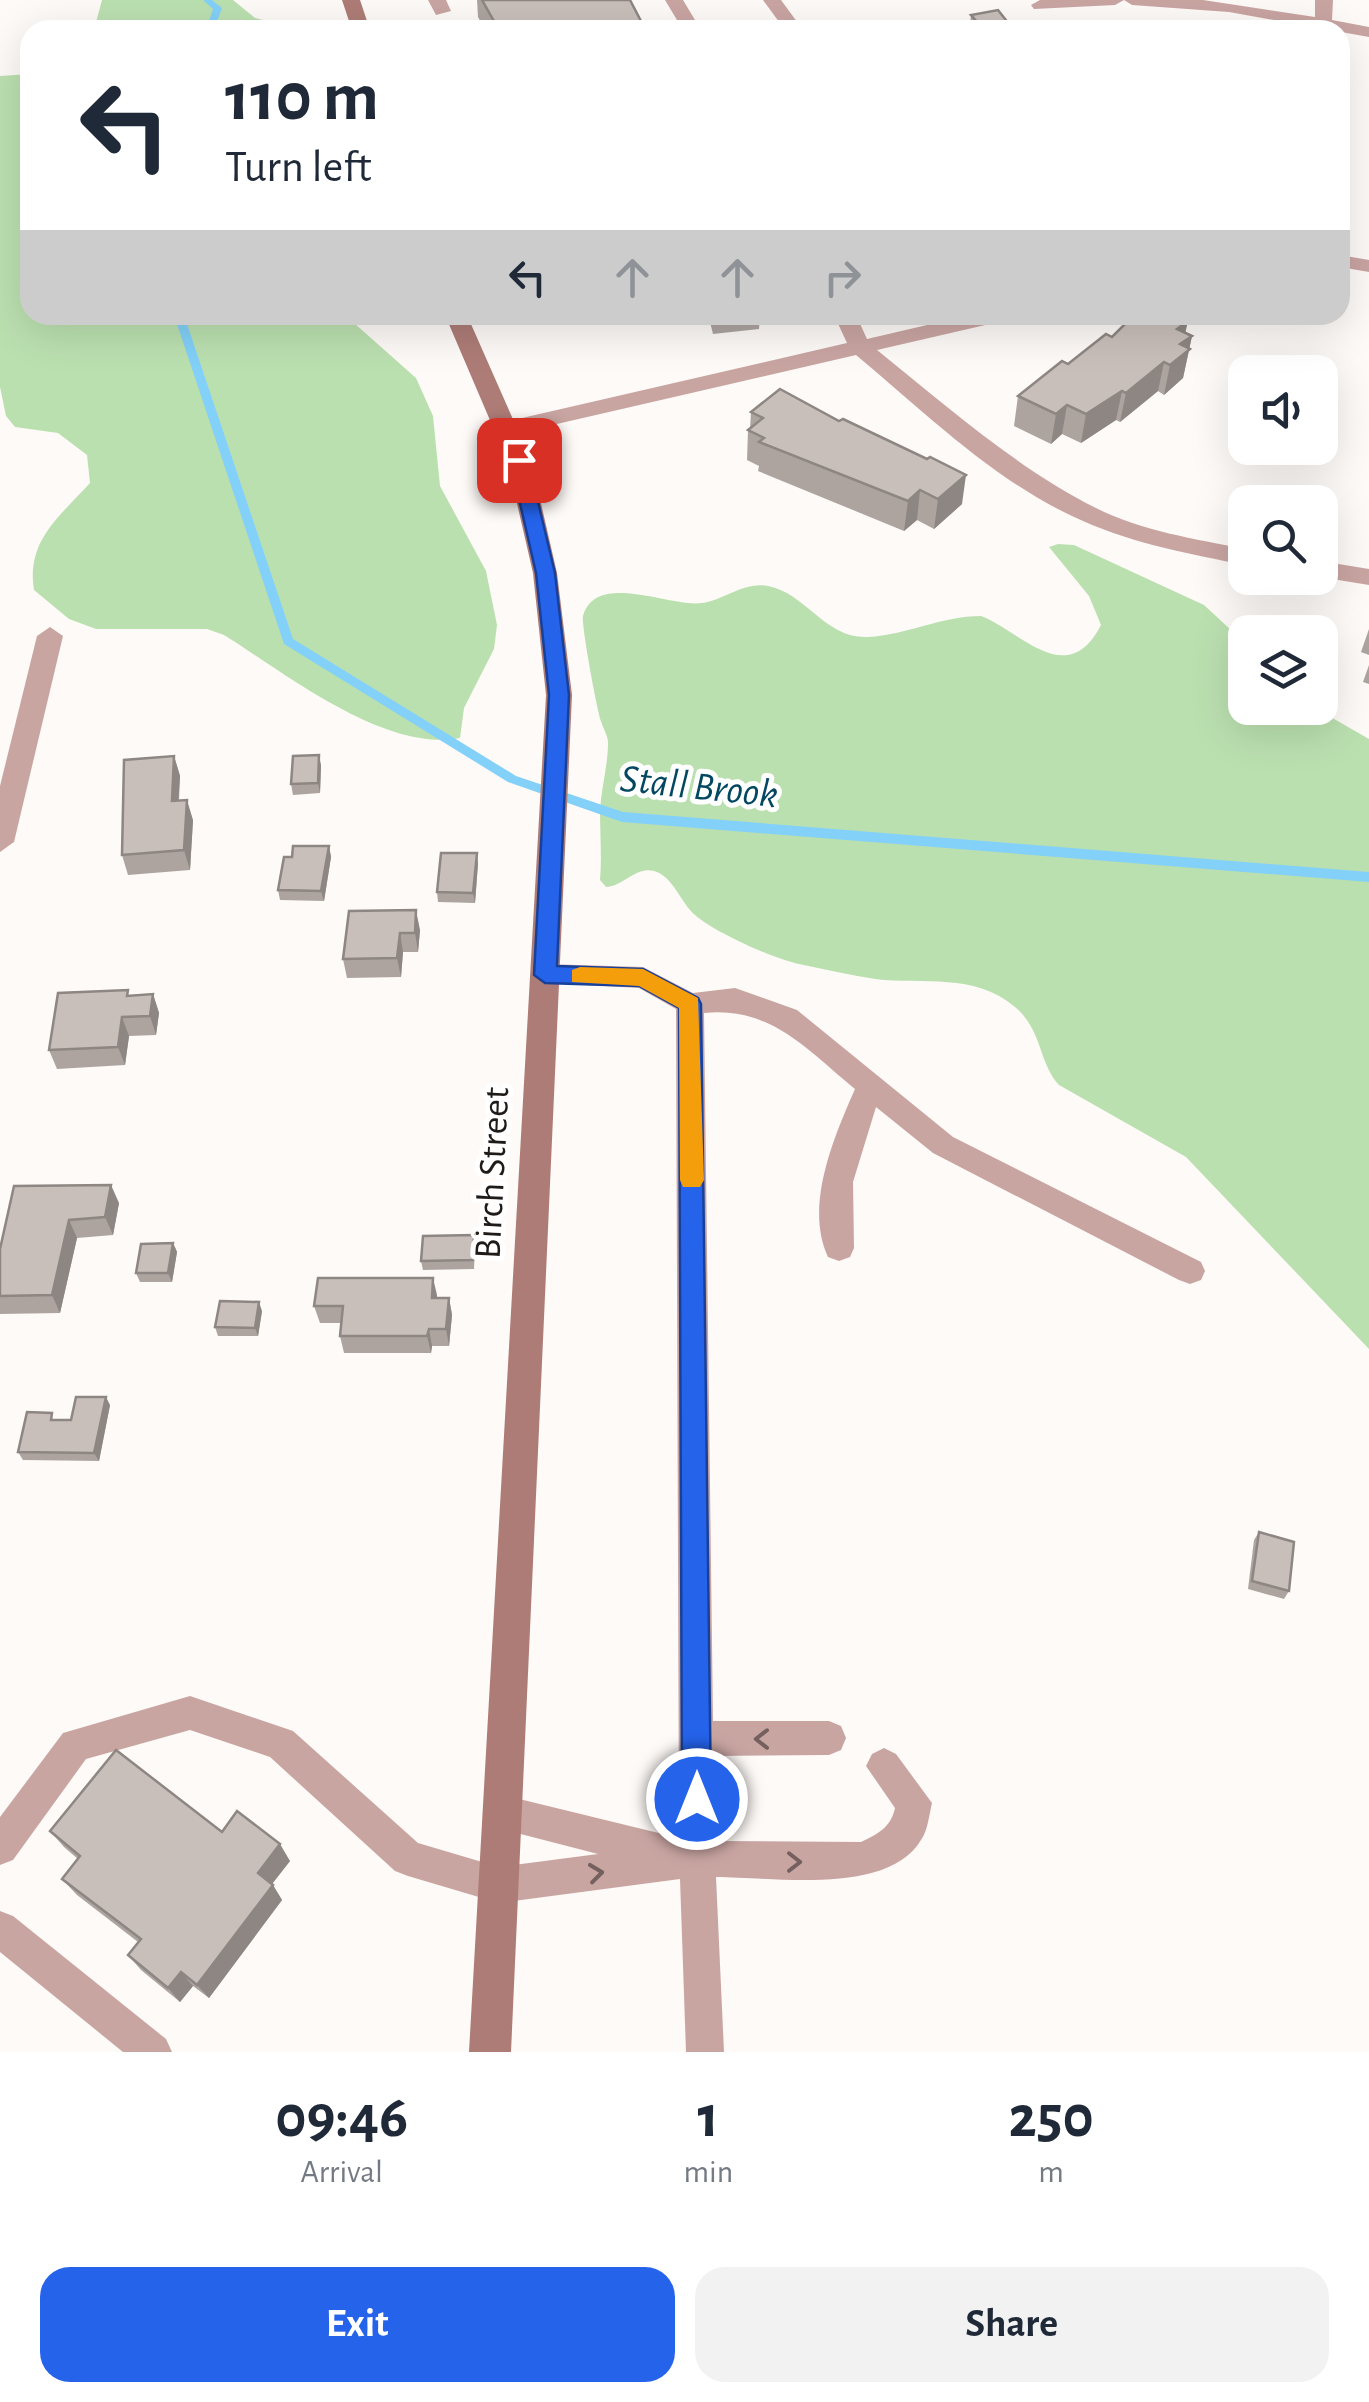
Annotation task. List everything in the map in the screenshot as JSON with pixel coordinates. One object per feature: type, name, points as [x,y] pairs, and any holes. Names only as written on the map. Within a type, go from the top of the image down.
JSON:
[{"type":"street","name":"Birch Street","points":[[460,325],[519,460],[546,573],[559,695],[490,2052]]},
{"type":"street","points":[[850,325],[860,346],[1005,466],[1090,514],[1160,540],[1228,554]]},
{"type":"street","points":[[506,429],[955,325]]},
{"type":"street","points":[[1338,572],[1369,577]]},
{"type":"street","points":[[0,842],[50,636]]},
{"type":"lane","points":[[1040,5],[1115,0]]},
{"type":"lane","points":[[1132,0],[1229,6],[1302,20]]},
{"type":"lane","points":[[545,975],[643,978],[690,1004],[735,999],[788,1018],[943,1145],[1190,1271]]},
{"type":"lane","points":[[690,1004],[697,1860],[705,2052]]},
{"type":"lane","points":[[839,1248],[836,1181],[843,1149],[871,1086]]},
{"type":"lane","points":[[0,1846],[76,1746],[190,1713],[282,1744],[408,1858],[499,1885],[697,1860],[862,1860],[892,1846],[908,1829],[914,1802],[884,1766]]},
{"type":"lane","points":[[696,1739],[828,1738]]},
{"type":"lane","points":[[503,1813],[697,1860]]},
{"type":"lane","points":[[0,1929],[153,2052]]},
{"type":"green space","points":[[102,0],[233,0],[263,20],[97,20]]},
{"type":"green space","points":[[20,75],[20,325],[356,325],[416,378],[433,416],[440,486],[486,571],[497,625],[494,649],[464,708],[460,738],[400,734],[368,722],[224,635],[207,629],[96,629],[69,619],[34,590],[35,557],[40,544],[90,483],[87,455],[58,433],[15,427],[6,416],[0,387],[0,76]]},
{"type":"green space","points":[[1074,545],[1204,605],[1228,627],[1228,725],[1338,725],[1338,721],[1369,739],[1369,1349],[1186,1157],[1059,1085],[1031,1026],[999,996],[965,984],[875,979],[788,961],[704,922],[661,874],[641,871],[606,887],[600,880],[600,811],[608,743],[584,634],[583,616],[591,602],[618,593],[702,603],[759,585],[794,597],[827,624],[853,636],[882,636],[981,616],[1043,651],[1074,654],[1088,644],[1101,625],[1089,596],[1049,547]]},
{"type":"building","points":[[482,0],[630,0],[640,20],[493,20]]},
{"type":"building","points":[[998,10],[1006,20],[975,20],[971,15]]},
{"type":"building","points":[[1124,325],[1182,325],[1177,329],[1192,336],[1180,344],[1190,349],[1170,365],[1164,362],[1126,393],[1122,391],[1086,414],[1067,405],[1056,414],[1018,396],[1062,361],[1068,364],[1106,334],[1112,337]]},
{"type":"building","points":[[780,389],[839,421],[843,419],[966,475],[938,499],[920,490],[908,501],[759,442],[764,438],[748,430],[763,418],[751,412]]},
{"type":"building","points":[[319,755],[318,783],[291,784],[293,756]]},
{"type":"building","points":[[174,756],[172,801],[187,800],[184,850],[122,855],[124,760]]},
{"type":"building","points":[[293,846],[329,846],[321,891],[278,890],[284,857],[292,857]]},
{"type":"building","points":[[441,853],[477,853],[473,893],[437,892]]},
{"type":"building","points":[[416,910],[415,933],[400,933],[397,958],[343,959],[349,911]]},
{"type":"building","points":[[128,990],[127,996],[153,994],[150,1016],[122,1017],[118,1047],[49,1050],[58,993]]},
{"type":"building","points":[[111,1185],[105,1217],[69,1220],[52,1295],[0,1296],[0,1249],[14,1186]]},
{"type":"building","points":[[474,1235],[473,1260],[421,1261],[423,1236]]},
{"type":"building","points":[[173,1243],[168,1273],[136,1273],[141,1244]]},
{"type":"building","points":[[318,1278],[433,1278],[432,1298],[449,1298],[446,1329],[429,1329],[427,1336],[340,1336],[343,1306],[314,1306]]},
{"type":"building","points":[[220,1301],[259,1302],[255,1328],[215,1327]]},
{"type":"building","points":[[76,1397],[106,1397],[94,1453],[18,1452],[27,1412],[52,1413],[51,1420],[71,1420]]},
{"type":"building","points":[[1259,1532],[1294,1542],[1289,1591],[1252,1581]]},
{"type":"building","points":[[116,1750],[222,1832],[237,1811],[280,1844],[258,1873],[273,1885],[197,1985],[181,1972],[168,1988],[128,1955],[141,1939],[62,1879],[80,1856],[50,1831]]},
{"type":"waterway","name":"Stall Brook","points":[[207,0],[218,8],[214,20]]},
{"type":"waterway","name":"Stall Brook","points":[[182,325],[288,641],[512,779],[622,817],[1369,877]]},
{"type":"slow traffic","points":[[580,976],[643,978],[690,1004],[692,1180]]},
{"type":"route","points":[[519,460],[546,573],[559,695],[545,975],[643,978],[690,1004],[697,1799]]}]
